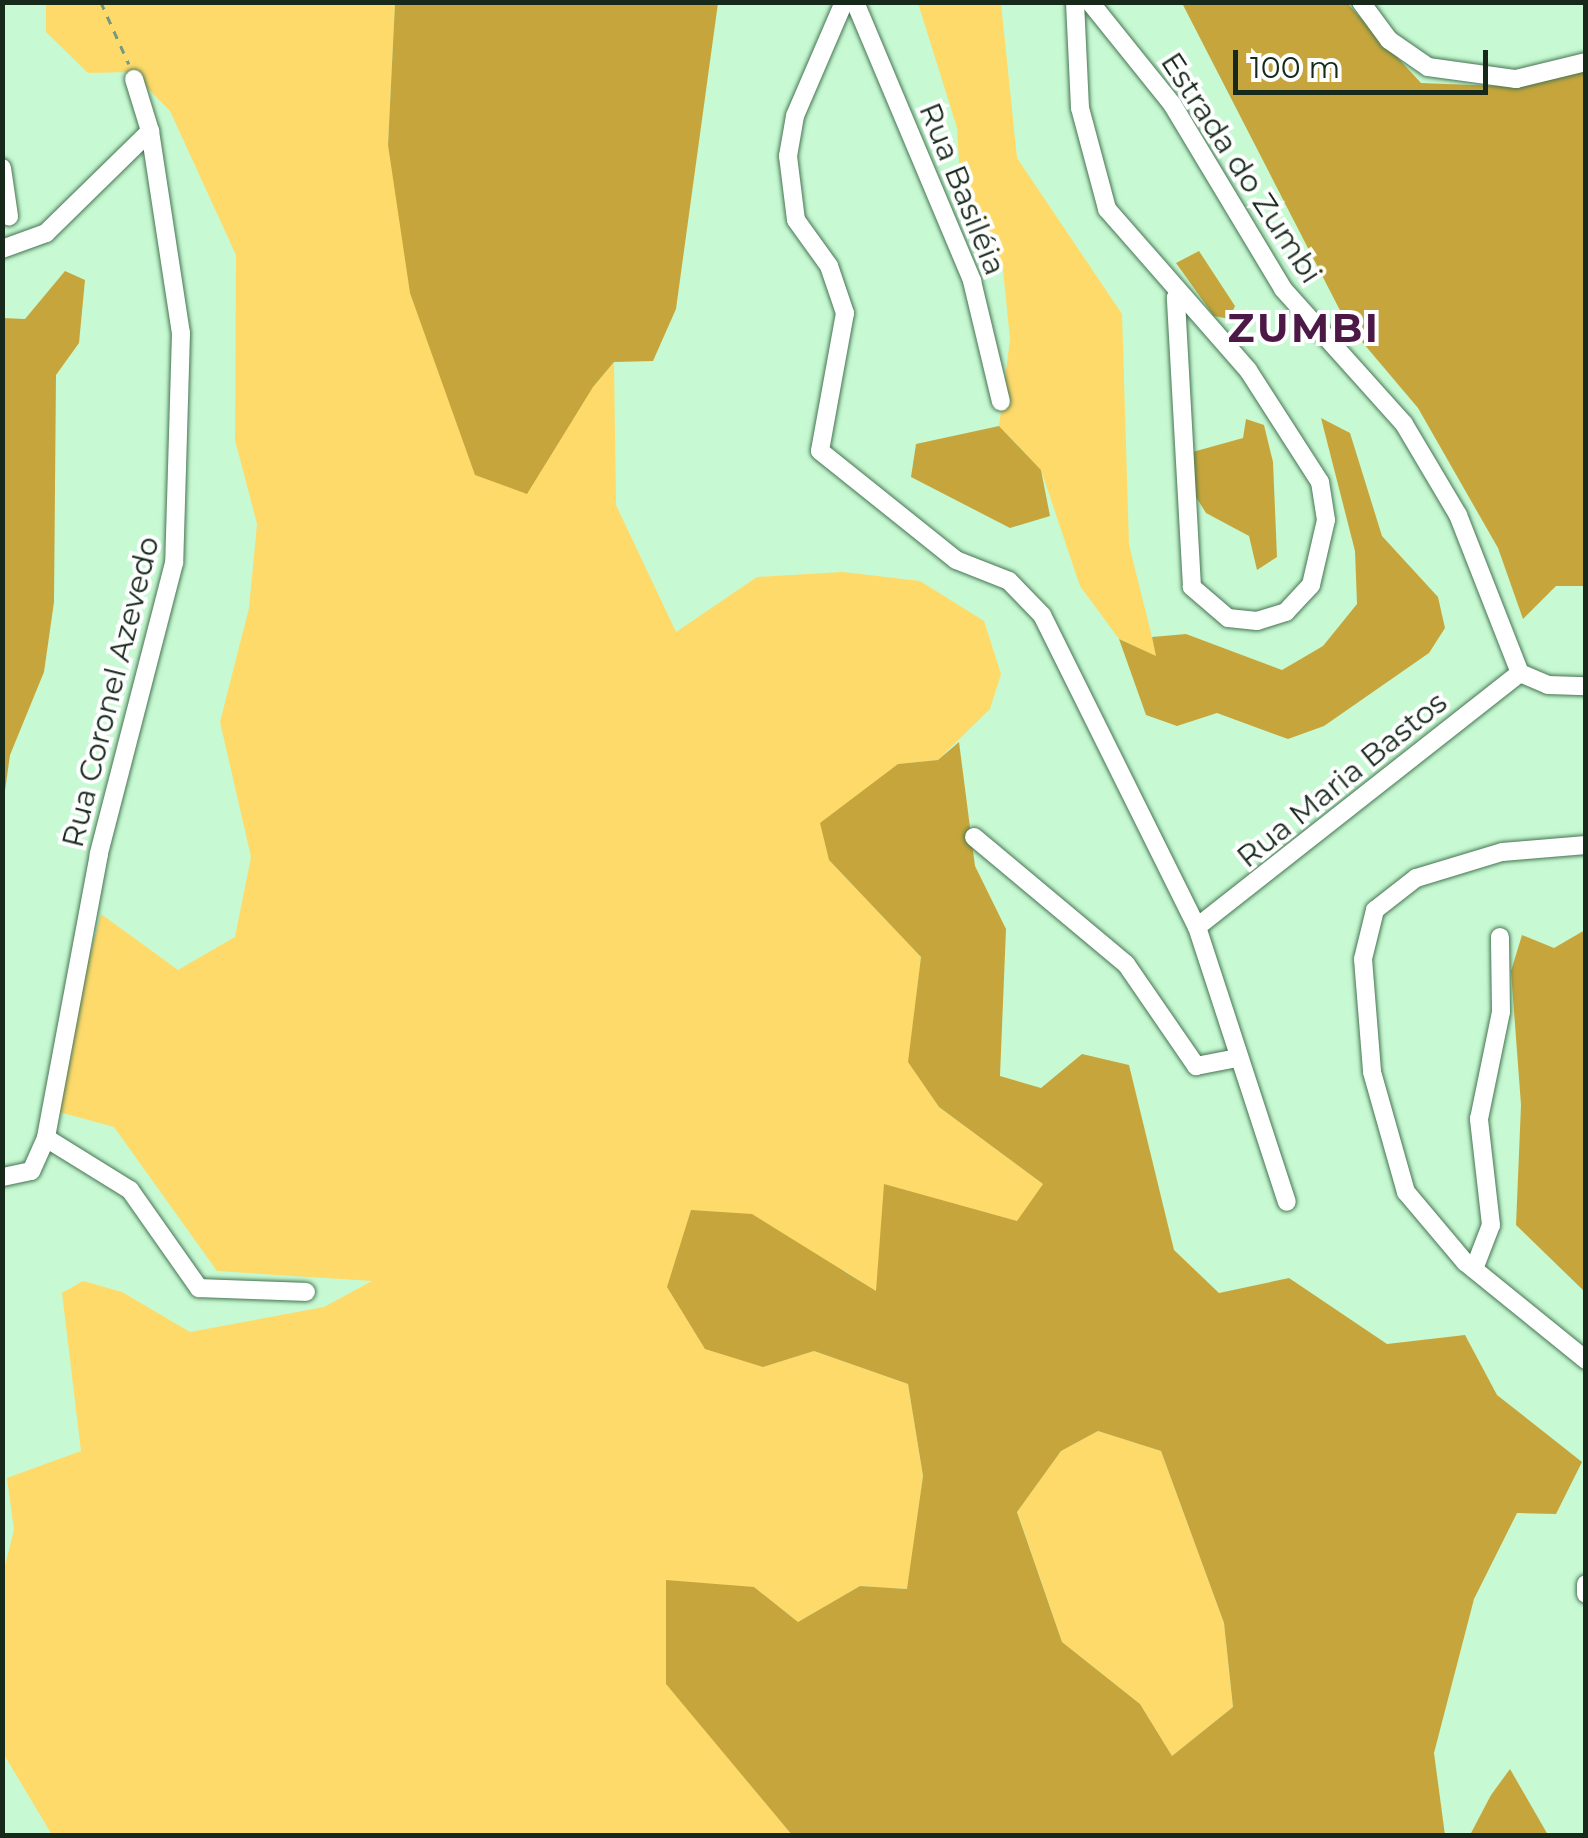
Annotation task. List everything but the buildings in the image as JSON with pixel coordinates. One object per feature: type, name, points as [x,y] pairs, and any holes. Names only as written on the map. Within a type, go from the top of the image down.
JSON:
[{"type":"street","points":[[844,2],[795,116],[788,156],[796,220],[817,248],[845,313],[820,451],[844,476],[900,506],[956,560],[1009,581],[1042,615],[1197,927],[1287,1202]]},
{"type":"street","name":"Rua Basiléia","points":[[855,2],[972,281],[1001,402]]},
{"type":"street","points":[[1075,2],[1092,168],[1107,208],[1176,297],[1258,382],[1320,482],[1326,520],[1312,585],[1286,612],[1257,621],[1228,618],[1192,587],[1176,297]]},
{"type":"street","name":"Estrada do Zumbi","points":[[1090,2],[1172,104],[1282,289],[1404,424],[1458,515],[1520,672]]},
{"type":"street","points":[[1361,2],[1389,40],[1428,66],[1516,79],[1586,62]]},
{"type":"street","name":"Rua Coronel Azevedo","points":[[2,1196],[7,1178],[30,1171],[46,1138],[99,854],[178,530],[180,333],[150,131],[134,79]]},
{"type":"street","points":[[10,249],[150,131]]},
{"type":"street","points":[[2,168],[9,216]]},
{"type":"street","points":[[1520,672],[1548,685],[1586,686]]},
{"type":"street","name":"Rua Maria Bastos","points":[[1197,927],[1520,672]]},
{"type":"street","points":[[974,837],[1126,964],[1196,1066],[1237,1058]]},
{"type":"street","points":[[1586,845],[1502,852],[1416,878],[1366,924],[1372,1072],[1406,1192],[1474,1269],[1586,1360]]},
{"type":"street","points":[[1474,1269],[1491,1226],[1479,1119],[1501,1012],[1500,937]]},
{"type":"street","points":[[46,1138],[130,1190],[198,1288],[226,1296],[306,1292]]},
{"type":"street","points":[[1586,1584],[1586,1594]]},
{"type":"path","points":[[100,2],[134,79]]},
{"type":"shaded area","points":[[46,3],[395,3],[388,145],[593,387],[614,362],[616,505],[676,632],[757,577],[843,572],[920,581],[984,621],[1001,674],[990,709],[938,760],[898,764],[829,860],[921,957],[909,1062],[939,1107],[1043,1184],[1018,1221],[877,1292],[845,1271],[763,1367],[814,1351],[908,1384],[923,1476],[908,1589],[860,1586],[798,1622],[754,1587],[667,1684],[792,1835],[52,1835],[3,1753],[3,1573],[14,1530],[7,1478],[81,1451],[62,1293],[83,1281],[122,1292],[190,1332],[324,1307],[372,1281],[217,1271],[114,1127],[48,1109],[101,914],[178,970],[235,937],[251,857],[220,722],[249,608],[257,524],[235,440],[236,255],[170,111],[132,72],[88,73],[46,32]]},
{"type":"shaded area","points":[[395,3],[718,3],[676,309],[653,361],[614,362],[593,387],[527,494],[475,475],[410,293],[388,145]]},
{"type":"shaded area","points":[[918,3],[1001,3],[1017,158],[1122,314],[1129,545],[1157,657],[1119,639],[1080,586],[1041,470],[999,426],[1010,339],[1003,270],[962,209],[957,128]]},
{"type":"shaded area","points":[[1182,3],[1347,3],[1421,83],[1523,87],[1585,63],[1585,586],[1556,586],[1523,619],[1498,548],[1418,408],[1347,324]]},
{"type":"shaded area","points":[[1199,251],[1235,306],[1229,319],[1214,316],[1176,263]]},
{"type":"shaded area","points":[[65,271],[85,280],[79,343],[56,375],[54,602],[44,672],[10,755],[3,805],[3,318],[25,319]]},
{"type":"shaded area","points":[[1321,418],[1350,433],[1382,536],[1438,597],[1445,628],[1429,653],[1324,726],[1288,739],[1217,713],[1177,726],[1146,715],[1119,639],[1156,656],[1152,637],[1186,634],[1282,670],[1323,646],[1357,604],[1355,551]]},
{"type":"shaded area","points":[[1246,419],[1264,425],[1273,462],[1277,557],[1257,570],[1249,536],[1206,513],[1191,489],[1189,453],[1243,438]]},
{"type":"shaded area","points":[[999,426],[1041,470],[1050,516],[1010,528],[911,477],[916,444]]},
{"type":"shaded area","points":[[959,742],[975,866],[1006,929],[1000,1076],[1041,1088],[1082,1054],[1129,1065],[1174,1250],[1219,1293],[1289,1278],[1387,1344],[1465,1335],[1497,1395],[1582,1462],[1556,1514],[1517,1513],[1474,1599],[1434,1753],[1445,1835],[792,1835],[666,1684],[666,1580],[754,1587],[798,1622],[860,1586],[907,1589],[923,1476],[908,1384],[814,1351],[763,1367],[705,1349],[667,1287],[691,1210],[752,1214],[876,1291],[884,1184],[1017,1221],[1043,1184],[939,1107],[908,1062],[921,957],[829,860],[820,823],[898,764],[938,760]],"holes":[[[1098,1431],[1161,1451],[1224,1623],[1233,1707],[1172,1756],[1140,1704],[1062,1642],[1017,1512],[1061,1451]]]},
{"type":"shaded area","points":[[1585,930],[1585,1292],[1516,1225],[1521,1105],[1511,971],[1522,935],[1554,948]]},
{"type":"shaded area","points":[[1098,1431],[1161,1451],[1224,1623],[1233,1707],[1172,1756],[1140,1704],[1062,1642],[1017,1511],[1061,1451]]},
{"type":"shaded area","points":[[1510,1769],[1548,1835],[1470,1835],[1491,1795]]},
{"type":"district","name":"ZUMBI","points":[[1304,328]]}]
